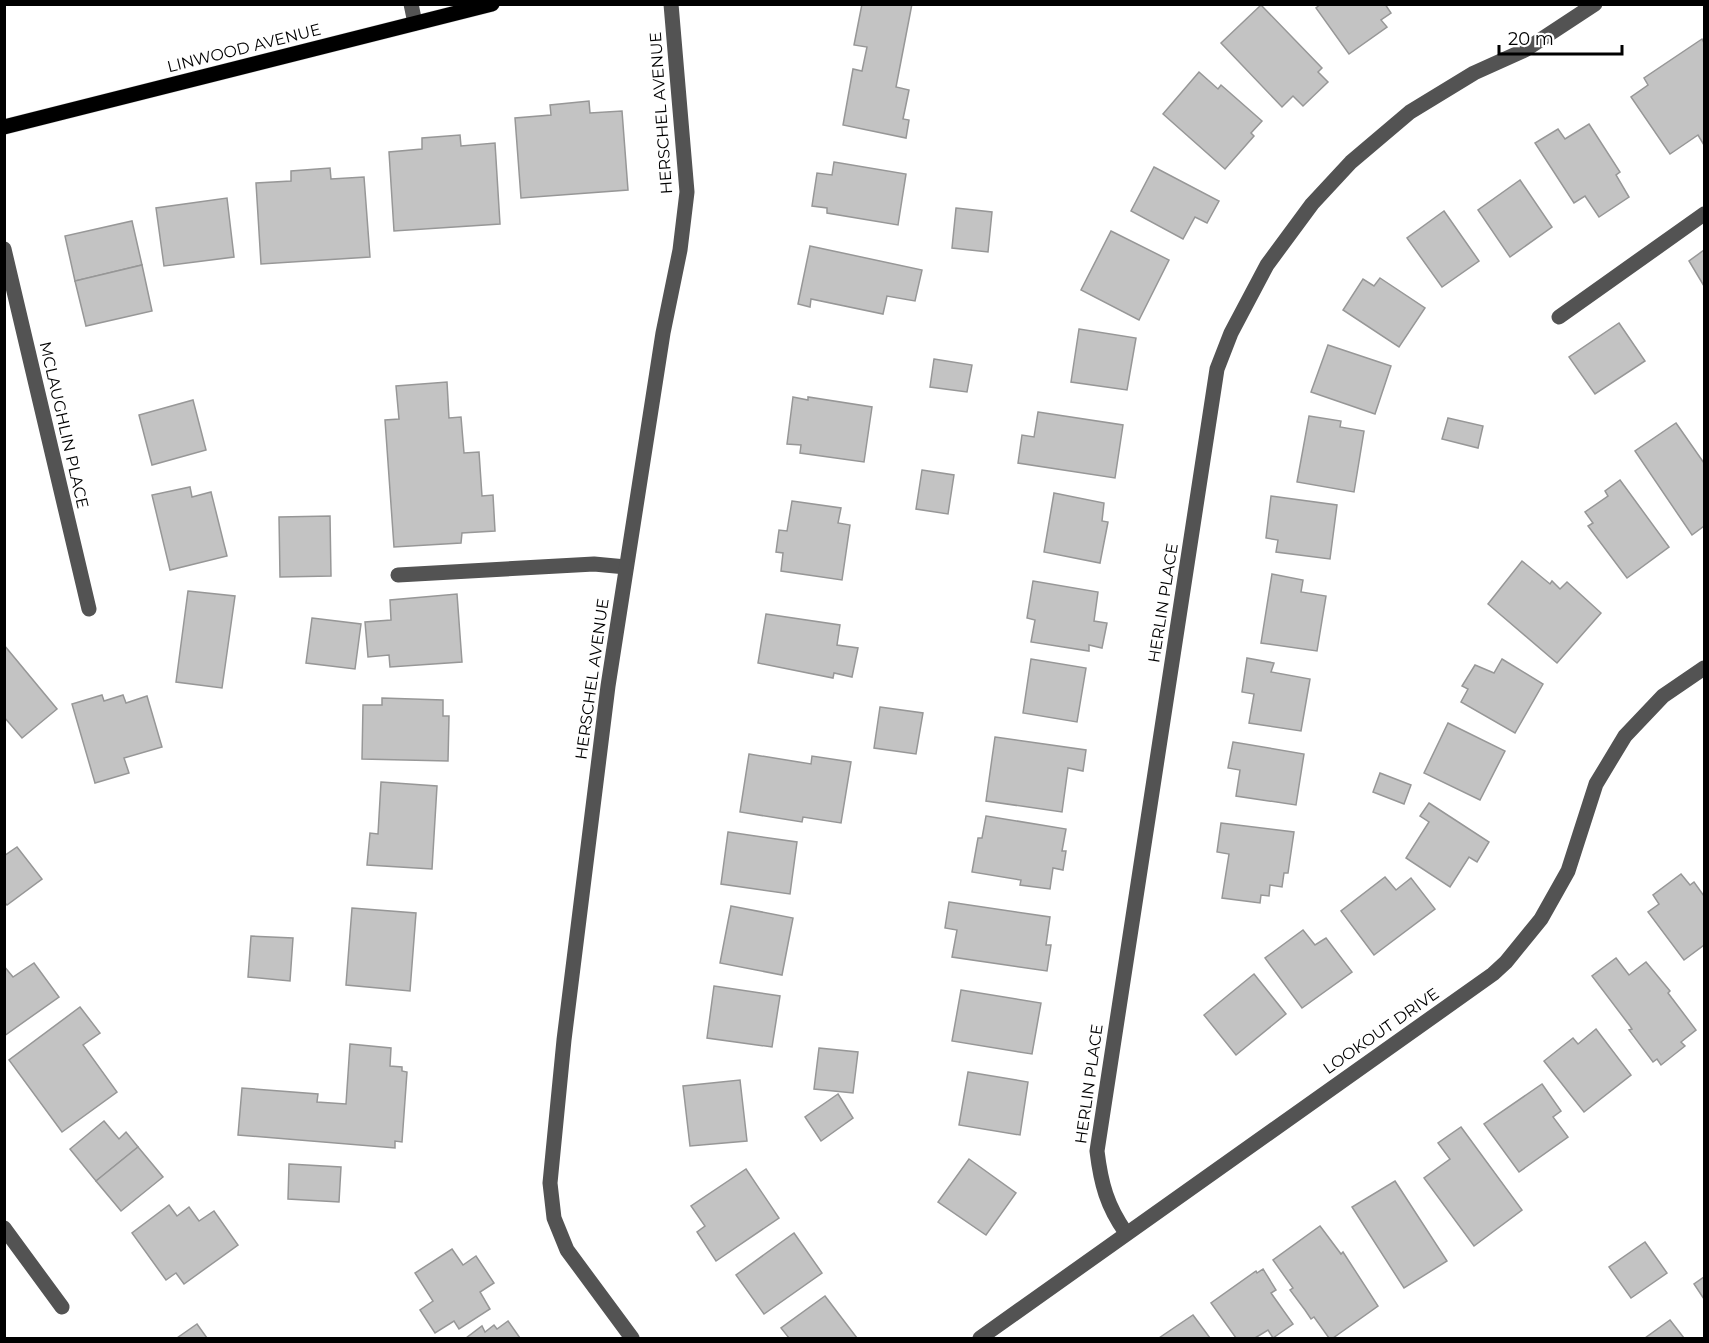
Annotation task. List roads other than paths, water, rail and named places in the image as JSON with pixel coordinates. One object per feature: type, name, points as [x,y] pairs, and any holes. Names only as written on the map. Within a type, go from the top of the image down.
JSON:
[{"type":"main road","name":"LINWOOD AVENUE","points":[[4,127],[492,4]]},
{"type":"street","points":[[411,4],[415,23]]},
{"type":"street","name":"HERSCHEL AVENUE","points":[[632,1338],[567,1250],[554,1218],[550,1183],[564,1040],[608,686],[663,333],[680,250],[687,192],[671,4]]},
{"type":"street","name":"HERLIN PLACE","points":[[1126,1233],[1114,1217],[1100,1180],[1097,1151],[1217,369],[1231,333],[1267,265],[1312,204],[1351,162],[1410,112],[1474,74],[1525,50],[1595,4]]},
{"type":"street","points":[[1559,317],[1704,214]]},
{"type":"street","name":"MCLAUGHLIN PLACE","points":[[4,249],[89,609]]},
{"type":"street","points":[[398,575],[594,564],[626,567]]},
{"type":"street","name":"LOOKOUT DRIVE","points":[[980,1338],[1493,974],[1506,962],[1541,920],[1568,871],[1596,784],[1625,736],[1664,696],[1704,668]]},
{"type":"street","points":[[4,1228],[62,1306]]}]
